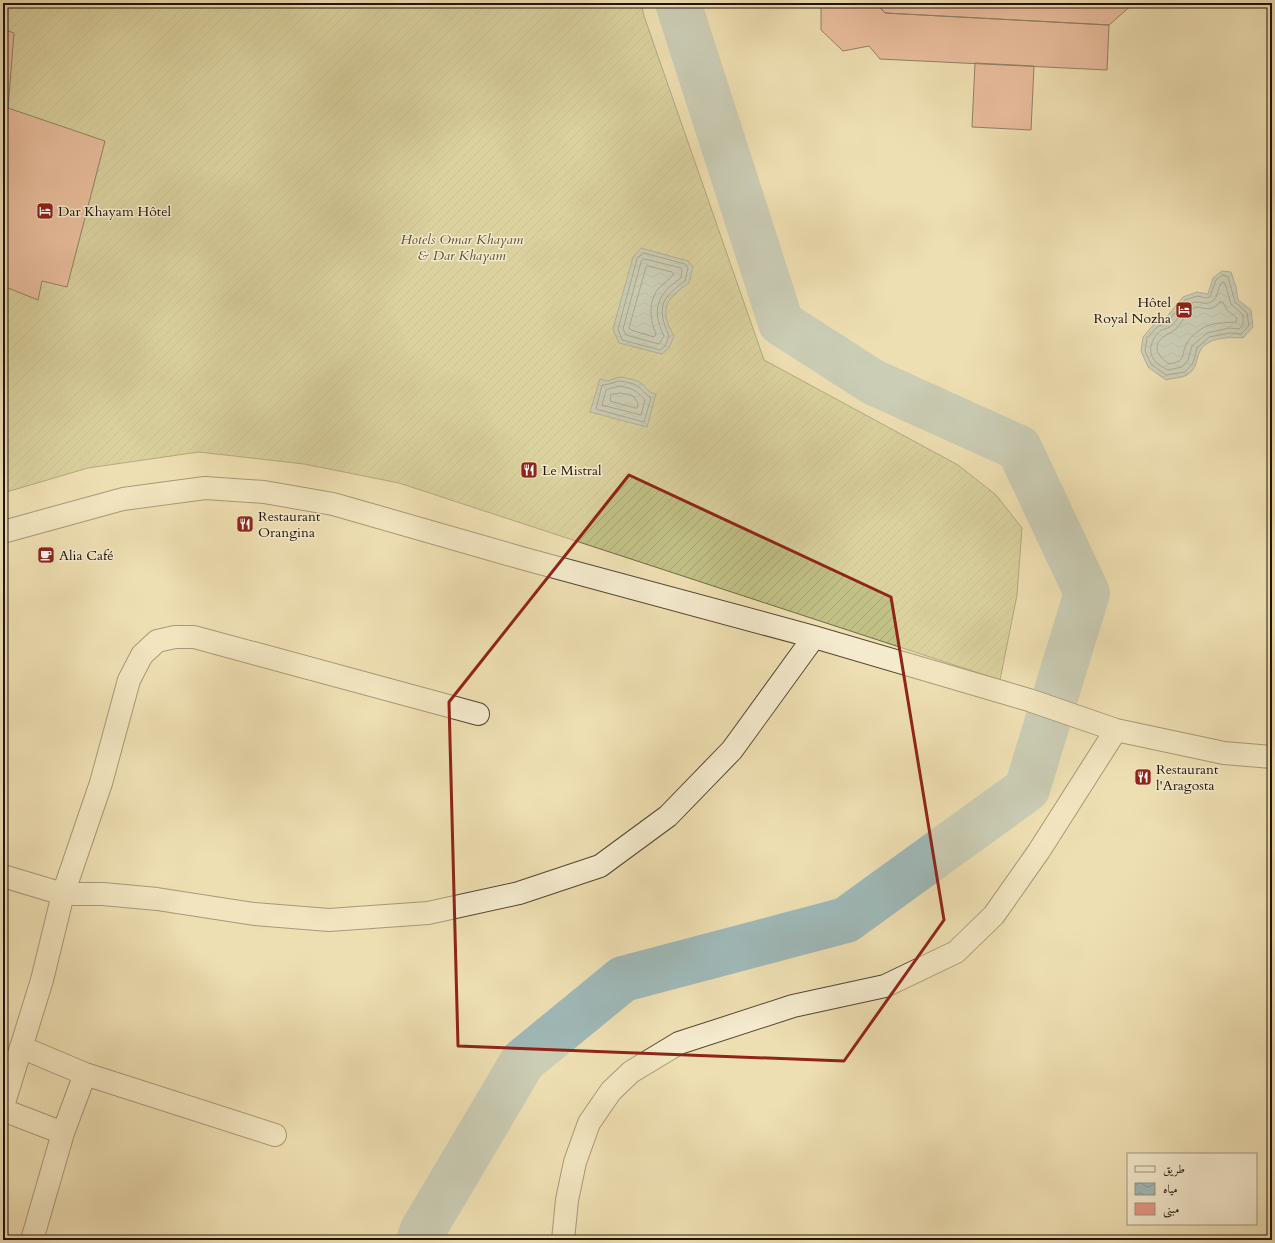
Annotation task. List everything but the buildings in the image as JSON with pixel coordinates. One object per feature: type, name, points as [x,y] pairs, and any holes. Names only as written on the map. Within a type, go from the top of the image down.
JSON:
[{"type":"street","points":[[3,532],[123,499],[205,488],[264,492],[333,504],[518,557],[814,637],[1029,700],[1116,730],[1224,753],[1272,757]]},
{"type":"street","points":[[3,1106],[20,1047],[42,980],[64,894],[101,783],[129,680],[142,655],[156,642],[175,636],[194,637],[478,714]]},
{"type":"street","points":[[3,876],[64,894],[104,894],[157,899],[254,914],[329,920],[428,913],[519,893],[600,866],[668,816],[732,750],[814,637]]},
{"type":"street","points":[[563,1240],[567,1200],[575,1162],[589,1123],[611,1091],[631,1072],[679,1043],[793,1006],[885,986],[956,952],[994,914],[1039,851],[1116,730]]},
{"type":"street","points":[[20,1047],[85,1074],[275,1135]]},
{"type":"street","points":[[32,1240],[63,1133],[85,1074]]},
{"type":"street","points":[[3,1110],[63,1133]]},
{"type":"highlighted area","points":[[629,475],[891,597],[944,920],[844,1061],[458,1046],[449,702]]},
{"type":"green space","name":"Hotels Omar Khayam & Dar Khayam","points":[[3,3],[641,3],[644,16],[764,360],[958,465],[996,495],[1022,528],[1017,595],[1000,680],[399,483],[304,464],[199,452],[88,468],[3,493]]},
{"type":"water","points":[[641,248],[688,261],[693,267],[689,283],[674,294],[667,306],[667,319],[674,336],[669,348],[662,354],[619,343],[613,329],[633,257]]},
{"type":"water","points":[[1222,271],[1231,272],[1236,287],[1238,300],[1251,310],[1253,327],[1243,338],[1225,338],[1213,340],[1208,343],[1198,354],[1195,366],[1191,372],[1185,376],[1166,380],[1148,367],[1141,351],[1143,337],[1155,323],[1165,319],[1183,297],[1197,292],[1208,294],[1213,278]]},
{"type":"water","points":[[619,377],[638,382],[649,391],[656,394],[647,427],[590,412],[600,379],[608,381]]},
{"type":"waterway","points":[[419,1240],[423,1230],[523,1061],[623,979],[846,920],[1027,789],[1087,593],[1019,448],[873,382],[781,323],[678,3]]},
{"type":"place","name":"Dar Khayam Hôtel","points":[[45,211]]},
{"type":"place","name":"Hôtel Royal Nozha","points":[[1184,310]]},
{"type":"place","name":"Le Mistral","points":[[529,470]]},
{"type":"place","name":"Restaurant Orangina","points":[[245,524]]},
{"type":"place","name":"Alia Café","points":[[46,555]]},
{"type":"place","name":"Restaurant l'Aragosta","points":[[1143,777]]}]
